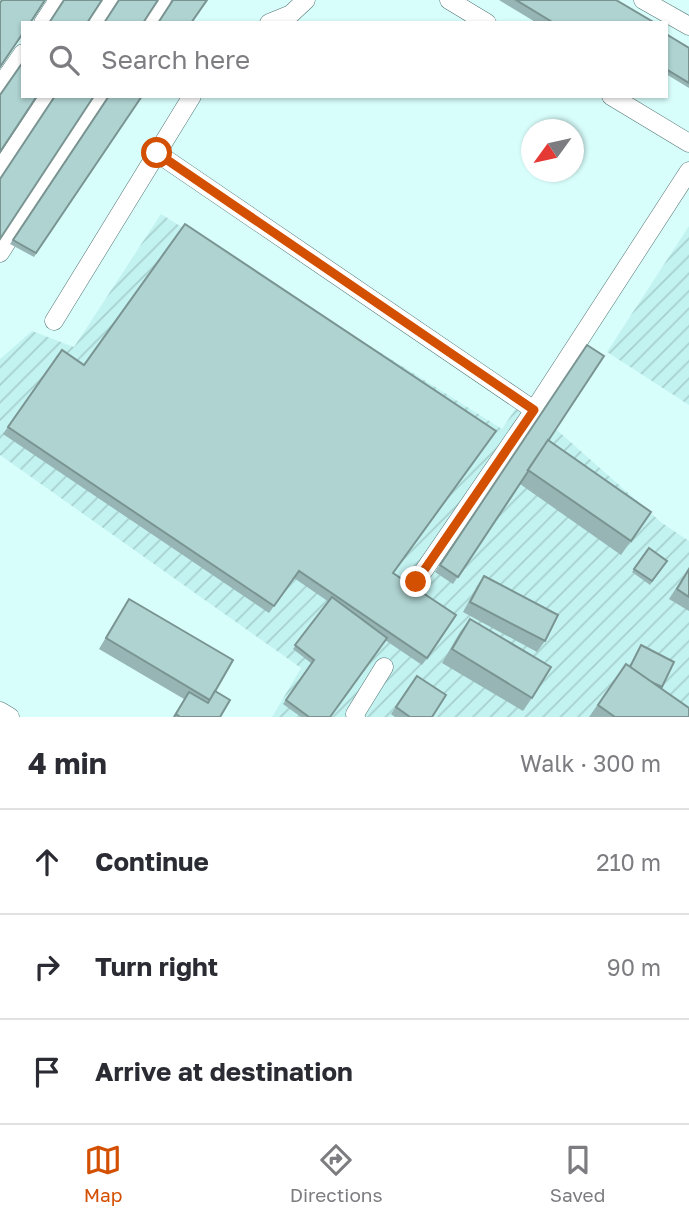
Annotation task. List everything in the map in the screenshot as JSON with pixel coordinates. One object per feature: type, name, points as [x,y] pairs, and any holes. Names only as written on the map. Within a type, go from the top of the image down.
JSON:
[{"type":"street","points":[[44,21],[58,0]]},
{"type":"street","points":[[99,21],[113,0]]},
{"type":"street","points":[[149,21],[162,0]]},
{"type":"street","points":[[273,21],[290,13],[306,0]]},
{"type":"street","points":[[449,0],[484,21]]},
{"type":"street","points":[[643,0],[689,26]]},
{"type":"street","points":[[0,86],[21,55]]},
{"type":"street","points":[[0,170],[48,98]]},
{"type":"street","points":[[0,253],[99,98]]},
{"type":"street","points":[[54,321],[191,98]]},
{"type":"street","points":[[614,98],[689,143]]},
{"type":"street","points":[[157,153],[534,410]]},
{"type":"street","points":[[416,582],[534,410],[689,170]]},
{"type":"street","points":[[356,717],[355,714],[384,667]]},
{"type":"street","points":[[0,711],[10,717]]},
{"type":"shaded area","points":[[161,214],[502,429],[522,399],[662,523],[689,541],[689,717],[272,717],[301,668],[0,455],[0,359],[32,331],[74,347]]},
{"type":"shaded area","points":[[689,226],[689,405],[607,352]]},
{"type":"building","points":[[2,0],[45,0],[31,21],[21,21],[21,36],[0,67]]},
{"type":"building","points":[[64,0],[102,0],[88,21],[50,21]]},
{"type":"building","points":[[119,0],[158,0],[144,21],[105,21]]},
{"type":"building","points":[[173,0],[207,0],[192,21],[159,21]]},
{"type":"building","points":[[516,0],[616,0],[652,21],[551,21]]},
{"type":"building","points":[[668,35],[689,48],[689,83],[668,70]]},
{"type":"building","points":[[21,65],[21,98],[36,98],[0,152],[0,95]]},
{"type":"building","points":[[54,98],[93,98],[0,239],[0,179]]},
{"type":"building","points":[[108,98],[141,98],[36,253],[13,240]]},
{"type":"building","points":[[185,224],[496,431],[393,573],[456,615],[427,658],[299,571],[274,606],[8,427],[62,350],[84,365]]},
{"type":"building","points":[[587,345],[604,356],[458,577],[440,565]]},
{"type":"building","points":[[548,440],[651,512],[631,541],[528,470]]},
{"type":"building","points":[[649,548],[667,561],[652,581],[634,569]]},
{"type":"building","points":[[689,569],[689,597],[677,589]]},
{"type":"building","points":[[484,576],[558,615],[545,641],[470,602]]},
{"type":"building","points":[[332,597],[387,638],[330,717],[309,717],[286,700],[314,660],[295,645]]},
{"type":"building","points":[[129,599],[233,660],[210,700],[106,638]]},
{"type":"building","points":[[470,619],[551,667],[532,698],[452,649]]},
{"type":"building","points":[[641,645],[674,662],[662,687],[630,667]]},
{"type":"building","points":[[626,664],[689,708],[689,717],[615,717],[598,705]]},
{"type":"building","points":[[417,676],[446,695],[432,717],[410,717],[396,707]]},
{"type":"building","points":[[215,691],[230,700],[220,717],[180,717],[176,714],[174,717],[189,692],[208,703]]},
{"type":"route","points":[[157,153],[534,410],[416,582]]}]
